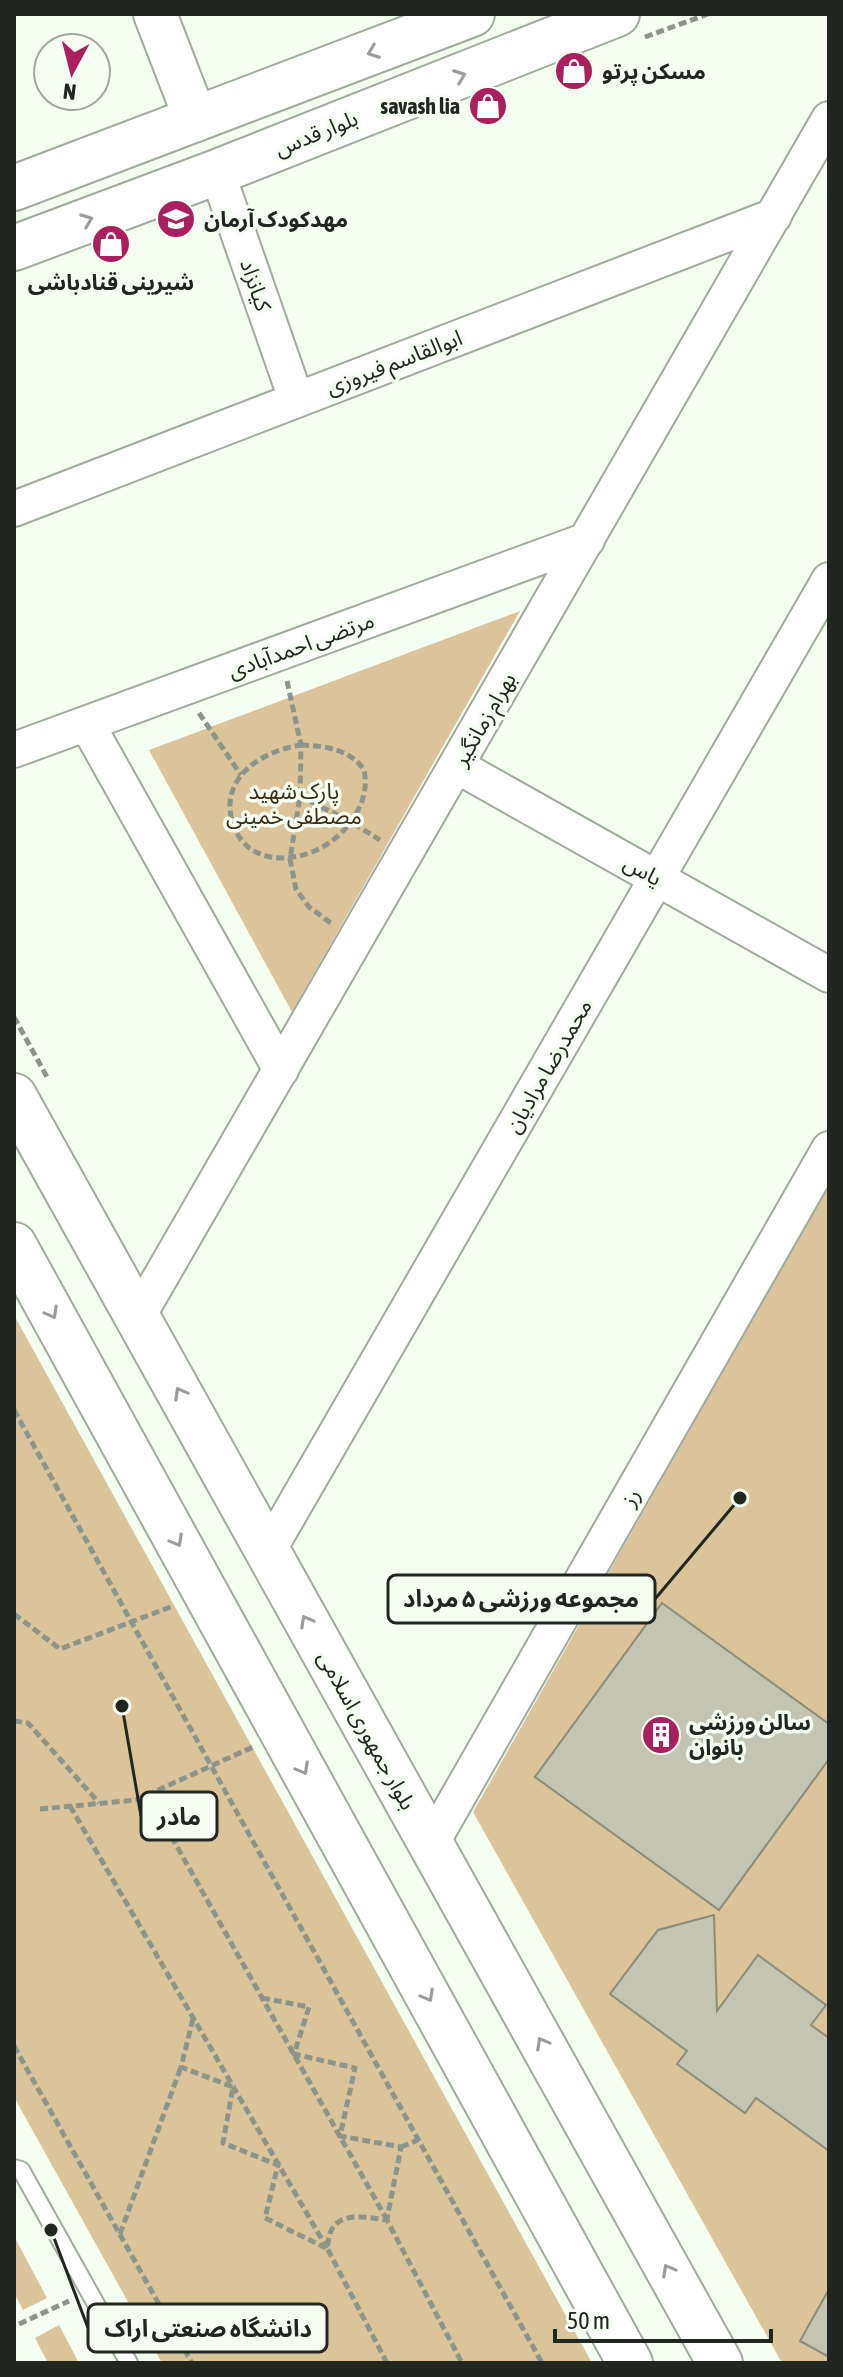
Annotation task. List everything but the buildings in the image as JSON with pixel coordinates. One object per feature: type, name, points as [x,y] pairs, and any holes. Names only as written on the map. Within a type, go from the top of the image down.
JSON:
[{"type":"main road","points":[[14,188],[472,14]]},
{"type":"main road","name":"بلوار قدس","points":[[14,248],[217,172],[617,14]]},
{"type":"main road","points":[[196,120],[217,172]]},
{"type":"main road","name":"بلوار جمهوری اسلامی","points":[[14,1096],[720,2363]]},
{"type":"main road","points":[[14,1245],[630,2363]]},
{"type":"street","points":[[155,14],[196,120]]},
{"type":"street","name":"بهرام زمانگیر","points":[[137,1318],[829,119]]},
{"type":"street","name":"کیانزاد","points":[[217,172],[296,399]]},
{"type":"street","name":"ابوالقاسم فیروزی","points":[[14,509],[774,216]]},
{"type":"street","name":"مرتضی احمدآبادی","points":[[14,750],[587,540]]},
{"type":"street","name":"محمدرضا مرادیان","points":[[268,1551],[829,580]]},
{"type":"street","points":[[87,724],[281,1070]]},
{"type":"street","name":"یاس","points":[[457,766],[829,975]]},
{"type":"street","name":"رز","points":[[431,1844],[829,1149]]},
{"type":"lane","points":[[14,2168],[21,2170],[129,2363]]},
{"type":"path","points":[[280,653],[301,745],[300,796],[290,859],[296,889],[309,907],[356,942]]},
{"type":"path","points":[[183,689],[241,775]]},
{"type":"path","points":[[301,745],[337,749],[350,755],[364,770],[366,790],[362,803],[351,822],[331,842],[305,856],[290,859],[262,854],[242,839],[235,828],[231,804],[233,791],[241,775],[260,758],[301,745]]},
{"type":"path","points":[[300,796],[351,822],[405,857]]},
{"type":"path","points":[[14,1410],[542,2363]]},
{"type":"path","points":[[14,1614],[60,1649],[206,1593]]},
{"type":"path","points":[[14,1721],[28,1723],[100,1804]]},
{"type":"path","points":[[40,1809],[136,1800],[283,1733]]},
{"type":"path","points":[[148,1795],[387,2220],[462,2363]]},
{"type":"path","points":[[70,1806],[327,2248],[387,2363]]},
{"type":"path","points":[[262,1998],[309,2007],[294,2054]]},
{"type":"path","points":[[120,2234],[181,2067],[193,2019]]},
{"type":"path","points":[[14,2046],[192,2363]]},
{"type":"path","points":[[294,2054],[355,2068],[340,2136]]},
{"type":"path","points":[[181,2067],[233,2087]]},
{"type":"path","points":[[233,2087],[223,2143],[278,2165]]},
{"type":"path","points":[[340,2136],[401,2147],[418,2140]]},
{"type":"path","points":[[387,2220],[401,2147]]},
{"type":"path","points":[[278,2165],[265,2218],[327,2248]]},
{"type":"path","points":[[327,2248],[332,2228],[344,2219],[387,2220]]},
{"type":"path","points":[[19,2324],[89,2292]]},
{"type":"green space","name":"پارک شهید مصطفی خمینی","points":[[520,611],[292,1012],[149,750]]},
{"type":"green space","points":[[829,1184],[829,2363],[782,2363],[473,1812]]},
{"type":"green space","points":[[14,1315],[592,2363],[162,2363],[14,2097]]},
{"type":"green space","points":[[14,2236],[47,2298],[23,2310],[14,2293]]},
{"type":"green space","points":[[59,2325],[79,2363],[48,2363],[35,2338]]},
{"type":"place","name":"مسکن پرتو","points":[[574,71]]},
{"type":"place","name":"savash lia","points":[[488,106]]},
{"type":"place","name":"مهدکودک آرمان","points":[[176,219]]},
{"type":"place","name":"شیرینی قنادباشی","points":[[111,244]]},
{"type":"place","name":"مجموعه ورزشی ۵ مرداد","points":[[740,1498]]},
{"type":"place","name":"مادر","points":[[122,1706]]},
{"type":"place","name":"سالن ورزشی بانوان","points":[[661,1735]]},
{"type":"place","name":"دانشگاه صنعتی اراک","points":[[51,2230]]}]
